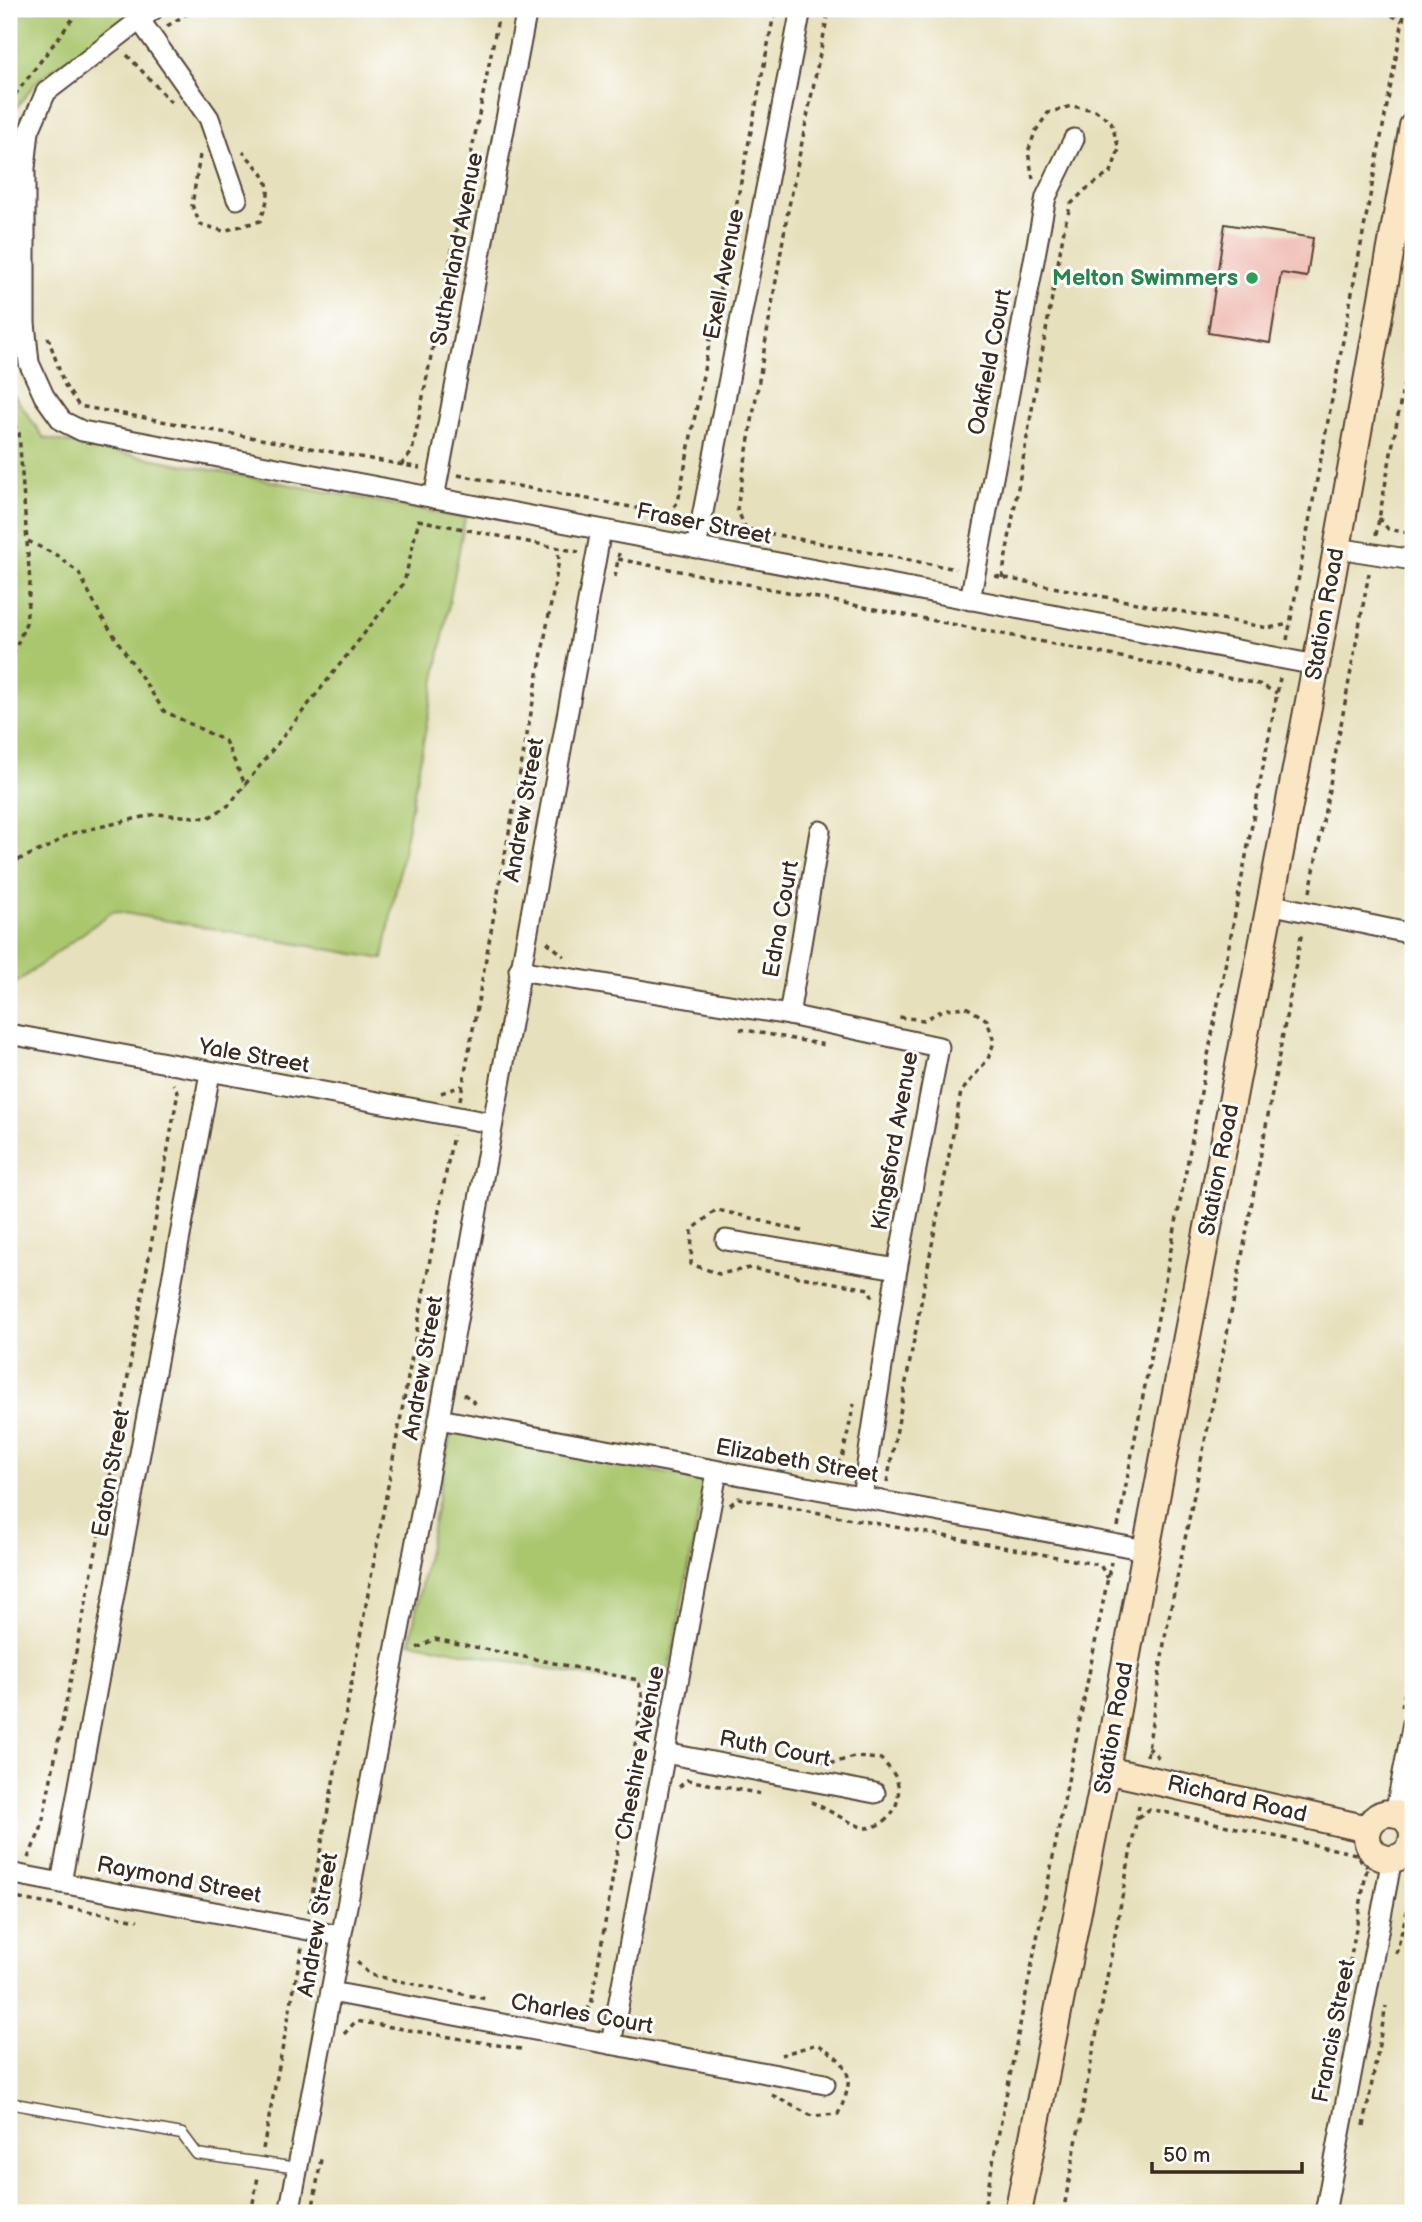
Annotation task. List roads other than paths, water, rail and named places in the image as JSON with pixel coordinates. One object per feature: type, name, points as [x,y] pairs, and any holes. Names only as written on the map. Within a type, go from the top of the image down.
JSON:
[{"type":"street","name":"Sutherland Avenue","points":[[429,497],[439,472],[527,9]]},
{"type":"street","name":"Exell Avenue","points":[[696,548],[801,9]]},
{"type":"street","points":[[147,14],[152,37],[209,118],[237,199]]},
{"type":"street","name":"Fraser Street","points":[[147,14],[46,92],[29,131],[25,168],[25,323],[29,363],[44,396],[62,421],[82,431],[1316,666]]},
{"type":"street","name":"Station Road","points":[[1018,2213],[1106,1770],[1316,666],[1413,126]]},
{"type":"street","name":"Oakfield Court","points":[[970,600],[1046,198],[1074,139]]},
{"type":"street","name":"Andrew Street","points":[[292,2213],[291,2203],[340,1936],[439,1419],[601,530]]},
{"type":"street","points":[[1337,548],[1413,560]]},
{"type":"street","name":"Edna Court","points":[[789,1016],[820,831]]},
{"type":"street","points":[[1269,905],[1413,934]]},
{"type":"street","name":"Kingsford Avenue","points":[[519,970],[789,1016],[939,1047],[897,1269],[863,1487]]},
{"type":"street","name":"Yale Street","points":[[9,1034],[491,1123]]},
{"type":"street","name":"Eaton Street","points":[[61,1883],[210,1073]]},
{"type":"street","points":[[726,1240],[897,1269]]},
{"type":"street","name":"Elizabeth Street","points":[[439,1419],[717,1472],[863,1487],[1146,1550]]},
{"type":"street","name":"Cheshire Avenue","points":[[611,2044],[717,1472]]},
{"type":"street","points":[[1395,1814],[1413,1723]]},
{"type":"street","name":"Ruth Court","points":[[665,1753],[875,1793]]},
{"type":"street","name":"Richard Road","points":[[1106,1770],[1368,1829]]},
{"type":"street","points":[[1382,1814],[1402,1816],[1412,1828],[1402,1854],[1378,1856],[1367,1836],[1368,1829],[1371,1822],[1382,1814]]},
{"type":"street","name":"Francis Street","points":[[1325,2213],[1402,1854]]},
{"type":"street","name":"Raymond Street","points":[[9,1873],[340,1936]]},
{"type":"street","name":"Charles Court","points":[[331,1992],[825,2084]]},
{"type":"lane","points":[[9,2103],[182,2134],[197,2154],[298,2168]]},
{"type":"place","name":"Melton Swimmers","points":[[1252,278]]}]
